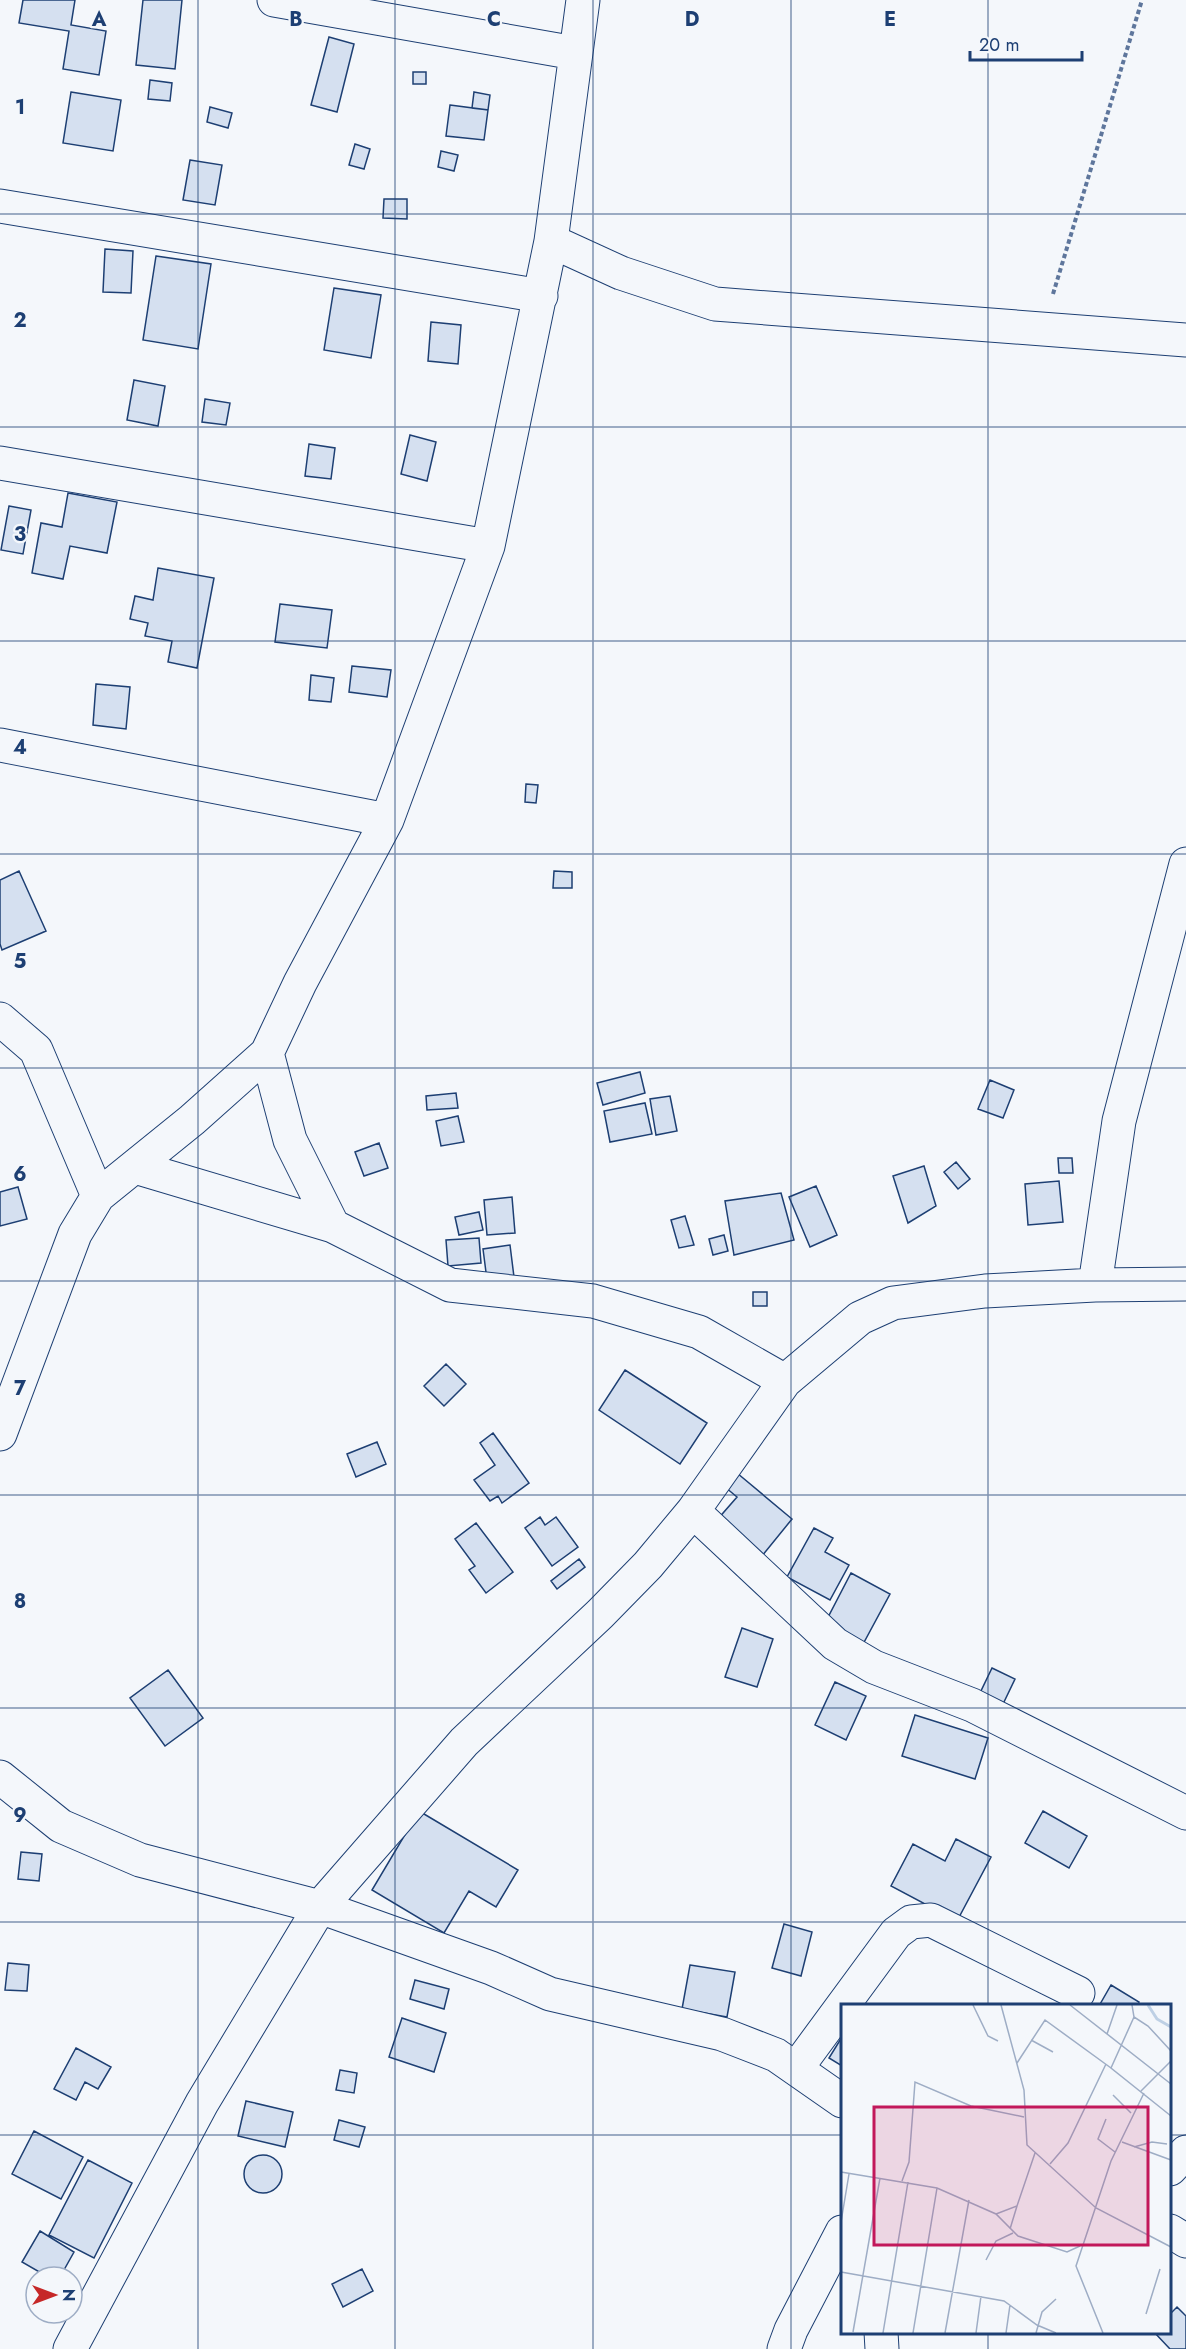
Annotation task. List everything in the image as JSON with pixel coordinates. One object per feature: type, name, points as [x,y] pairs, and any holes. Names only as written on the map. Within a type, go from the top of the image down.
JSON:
[{"type":"street","points":[[274,0],[575,53]]},
{"type":"street","points":[[0,1434],[75,1234],[98,1196],[192,1120],[267,1053],[300,983],[387,819],[488,546],[551,241],[583,0]]},
{"type":"street","points":[[0,206],[541,297]]},
{"type":"street","points":[[551,241],[621,273],[715,304],[1186,340]]},
{"type":"street","points":[[0,463],[488,546]]},
{"type":"street","points":[[0,745],[387,819]]},
{"type":"street","points":[[1095,1285],[1119,1121],[1186,864]]},
{"type":"street","points":[[0,1019],[36,1050],[98,1196]]},
{"type":"street","points":[[267,1053],[290,1140],[333,1226]]},
{"type":"street","points":[[135,1167],[333,1226],[450,1285],[593,1301],[699,1332],[785,1381]]},
{"type":"street","points":[[70,2349],[202,2103],[321,1907],[464,1742],[600,1614],[648,1565],[693,1510],[785,1381],[860,1318],[893,1304],[985,1291],[1095,1285],[1186,1284]]},
{"type":"street","points":[[693,1510],[835,1644],[874,1667],[972,1706],[1186,1813]]},
{"type":"street","points":[[0,1777],[61,1826],[140,1860],[321,1907],[491,1968],[550,1995],[722,2034],[776,2055],[841,2101]]},
{"type":"street","points":[[844,2004],[896,1933],[911,1922],[931,1920],[1078,1993]]},
{"type":"street","points":[[796,2069],[841,2008]]},
{"type":"street","points":[[1171,2168],[1186,2152]]},
{"type":"street","points":[[1171,2232],[1186,2241]]},
{"type":"street","points":[[784,2349],[791,2330],[841,2236]]},
{"type":"street","points":[[881,2334],[882,2349]]},
{"type":"path","points":[[1042,329],[1142,0]]},
{"type":"building","points":[[23,0],[75,0],[71,25],[106,31],[99,75],[63,69],[69,31],[19,23]]},
{"type":"building","points":[[143,0],[182,0],[175,69],[136,65]]},
{"type":"building","points":[[329,37],[354,44],[337,112],[311,105]]},
{"type":"building","points":[[413,72],[426,72],[426,84],[413,84]]},
{"type":"building","points":[[150,80],[172,83],[170,101],[148,99]]},
{"type":"building","points":[[71,92],[121,100],[113,151],[63,143]]},
{"type":"building","points":[[474,92],[490,95],[488,110],[472,108]]},
{"type":"building","points":[[450,105],[488,110],[484,140],[446,136]]},
{"type":"building","points":[[210,107],[232,113],[228,128],[207,122]]},
{"type":"building","points":[[355,144],[370,149],[364,169],[349,165]]},
{"type":"building","points":[[441,151],[458,155],[454,171],[438,167]]},
{"type":"building","points":[[190,160],[222,165],[215,205],[183,200]]},
{"type":"building","points":[[384,199],[407,199],[407,219],[383,218]]},
{"type":"building","points":[[105,249],[133,251],[131,293],[103,292]]},
{"type":"building","points":[[156,256],[211,264],[198,349],[143,340]]},
{"type":"building","points":[[334,288],[381,295],[371,358],[324,350]]},
{"type":"building","points":[[431,322],[461,325],[458,364],[428,361]]},
{"type":"building","points":[[134,380],[165,386],[158,426],[127,420]]},
{"type":"building","points":[[205,399],[230,403],[226,425],[202,422]]},
{"type":"building","points":[[410,435],[436,442],[427,481],[401,474]]},
{"type":"building","points":[[309,444],[335,448],[331,479],[305,476]]},
{"type":"building","points":[[68,493],[117,502],[107,553],[70,546],[63,579],[32,573],[41,523],[62,527]]},
{"type":"building","points":[[9,506],[31,510],[23,554],[1,550]]},
{"type":"building","points":[[158,568],[214,578],[197,668],[168,662],[172,641],[145,636],[148,623],[130,619],[135,596],[153,600]]},
{"type":"building","points":[[280,604],[332,610],[327,648],[275,642]]},
{"type":"building","points":[[352,666],[391,670],[387,697],[349,692]]},
{"type":"building","points":[[311,675],[334,678],[331,702],[309,700]]},
{"type":"building","points":[[96,684],[130,687],[126,729],[93,725]]},
{"type":"building","points":[[526,784],[538,785],[536,803],[525,802]]},
{"type":"building","points":[[19,871],[46,931],[2,950],[0,944],[0,880]]},
{"type":"building","points":[[554,871],[572,872],[572,888],[553,888]]},
{"type":"building","points":[[640,1072],[645,1093],[603,1105],[597,1083]]},
{"type":"building","points":[[990,1080],[1014,1090],[1003,1118],[978,1109]]},
{"type":"building","points":[[456,1093],[458,1108],[427,1110],[426,1096]]},
{"type":"building","points":[[670,1096],[677,1131],[656,1135],[650,1099]]},
{"type":"building","points":[[645,1103],[652,1134],[610,1142],[604,1111]]},
{"type":"building","points":[[458,1116],[464,1142],[441,1146],[436,1121]]},
{"type":"building","points":[[379,1143],[388,1168],[364,1176],[355,1152]]},
{"type":"building","points":[[1058,1158],[1072,1158],[1073,1173],[1059,1173]]},
{"type":"building","points":[[956,1162],[970,1179],[958,1189],[944,1172]]},
{"type":"building","points":[[924,1166],[936,1206],[908,1223],[893,1176]]},
{"type":"building","points":[[1059,1181],[1063,1222],[1028,1225],[1025,1184]]},
{"type":"building","points":[[816,1186],[837,1235],[810,1247],[789,1197]]},
{"type":"building","points":[[18,1187],[27,1219],[0,1226],[0,1192]]},
{"type":"building","points":[[781,1193],[794,1240],[734,1255],[725,1201]]},
{"type":"building","points":[[512,1197],[515,1233],[487,1235],[484,1200]]},
{"type":"building","points":[[479,1212],[483,1230],[459,1235],[455,1217]]},
{"type":"building","points":[[685,1216],[694,1245],[679,1248],[671,1220]]},
{"type":"building","points":[[724,1235],[728,1251],[713,1255],[709,1239]]},
{"type":"building","points":[[479,1238],[481,1263],[448,1266],[446,1240]]},
{"type":"building","points":[[510,1245],[514,1277],[487,1280],[483,1249]]},
{"type":"building","points":[[753,1292],[767,1292],[767,1306],[753,1306]]},
{"type":"building","points":[[446,1364],[466,1384],[444,1406],[424,1386]]},
{"type":"building","points":[[625,1370],[707,1423],[680,1464],[599,1410]]},
{"type":"building","points":[[493,1433],[529,1483],[502,1503],[498,1496],[490,1501],[474,1480],[495,1465],[480,1443]]},
{"type":"building","points":[[377,1442],[386,1464],[356,1477],[347,1454]]},
{"type":"building","points":[[737,1473],[792,1519],[762,1556],[717,1520],[737,1497],[725,1487]]},
{"type":"building","points":[[540,1517],[545,1525],[556,1517],[578,1547],[552,1566],[525,1528]]},
{"type":"building","points":[[476,1523],[513,1572],[486,1593],[469,1570],[475,1566],[455,1539]]},
{"type":"building","points":[[814,1528],[833,1538],[825,1552],[849,1565],[830,1600],[787,1577]]},
{"type":"building","points":[[579,1559],[585,1567],[557,1589],[551,1581]]},
{"type":"building","points":[[851,1573],[890,1594],[862,1646],[824,1625]]},
{"type":"building","points":[[742,1628],[773,1639],[757,1687],[725,1677]]},
{"type":"building","points":[[992,1668],[1015,1679],[1003,1704],[980,1693]]},
{"type":"building","points":[[168,1670],[203,1718],[165,1746],[130,1698]]},
{"type":"building","points":[[835,1682],[866,1696],[846,1740],[815,1725]]},
{"type":"building","points":[[915,1715],[988,1738],[975,1779],[902,1756]]},
{"type":"building","points":[[419,1811],[518,1870],[496,1907],[469,1891],[444,1933],[372,1890]]},
{"type":"building","points":[[1043,1811],[1087,1836],[1069,1868],[1025,1843]]},
{"type":"building","points":[[956,1839],[991,1857],[957,1921],[891,1886],[913,1844],[945,1861]]},
{"type":"building","points":[[21,1852],[42,1854],[39,1881],[18,1879]]},
{"type":"building","points":[[784,1924],[812,1932],[801,1976],[772,1968]]},
{"type":"building","points":[[8,1963],[29,1965],[27,1991],[5,1990]]},
{"type":"building","points":[[690,1965],[735,1972],[727,2017],[682,2009]]},
{"type":"building","points":[[415,1980],[449,1989],[444,2009],[410,1999]]},
{"type":"building","points":[[1111,1985],[1139,2002],[1138,2004],[1100,2004]]},
{"type":"building","points":[[402,2018],[446,2033],[434,2072],[389,2057]]},
{"type":"building","points":[[841,2039],[841,2065],[829,2058]]},
{"type":"building","points":[[76,2048],[111,2067],[98,2089],[85,2082],[76,2100],[54,2089]]},
{"type":"building","points":[[340,2070],[357,2073],[354,2093],[336,2090]]},
{"type":"building","points":[[246,2101],[293,2112],[285,2147],[238,2136]]},
{"type":"building","points":[[339,2120],[365,2127],[359,2147],[334,2140]]},
{"type":"building","points":[[34,2131],[83,2157],[61,2199],[12,2174]]},
{"type":"building","points":[[263,2155],[270,2156],[276,2161],[281,2167],[281,2181],[276,2187],[270,2192],[263,2193],[256,2192],[250,2187],[245,2181],[244,2174],[245,2167],[250,2161],[256,2156]]},
{"type":"building","points":[[88,2160],[132,2183],[94,2258],[49,2235]]},
{"type":"building","points":[[40,2231],[74,2252],[67,2265],[27,2265],[22,2262]]},
{"type":"building","points":[[362,2269],[373,2291],[343,2307],[332,2284]]},
{"type":"building","points":[[1177,2307],[1186,2316],[1186,2349],[1170,2349],[1156,2334],[1171,2334],[1171,2313]]}]
